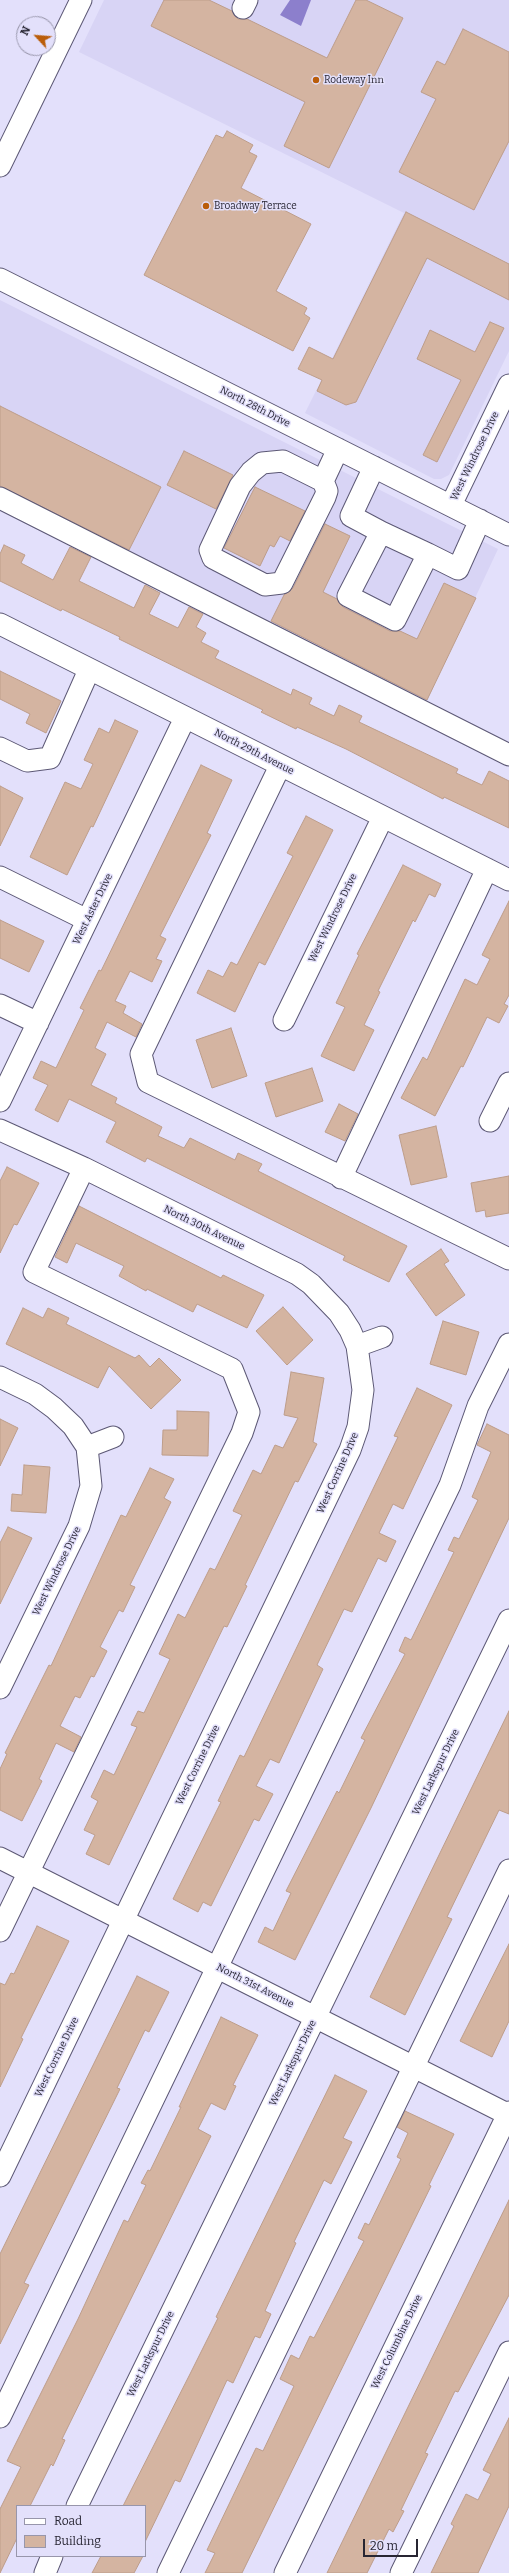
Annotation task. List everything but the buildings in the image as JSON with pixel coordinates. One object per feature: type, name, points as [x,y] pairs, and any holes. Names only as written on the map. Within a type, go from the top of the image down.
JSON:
[{"type":"street","points":[[0,166],[81,0]]},
{"type":"street","name":"North 28th Drive","points":[[0,279],[509,534]]},
{"type":"street","name":"West Windrose Drive","points":[[451,505],[509,386]]},
{"type":"street","points":[[323,480],[283,461],[262,463],[250,472],[240,486],[210,550],[213,558],[265,585],[282,583],[325,498],[326,491],[323,480],[338,449]]},
{"type":"street","points":[[374,467],[351,516],[381,532],[458,569],[480,520]]},
{"type":"street","points":[[0,498],[509,755]]},
{"type":"street","points":[[381,532],[348,596],[395,620],[428,554]]},
{"type":"street","name":"North 29th Avenue","points":[[0,624],[509,880]]},
{"type":"street","points":[[0,748],[27,762],[50,758],[89,670]]},
{"type":"street","name":"West Aster Drive","points":[[0,1100],[186,718]]},
{"type":"street","points":[[280,766],[141,1054],[148,1082],[341,1178],[509,1259]]},
{"type":"street","name":"West Windrose Drive","points":[[284,1020],[382,817]]},
{"type":"street","points":[[341,1178],[487,869]]},
{"type":"street","points":[[0,878],[88,920]]},
{"type":"street","points":[[0,1005],[38,1023]]},
{"type":"street","points":[[490,1121],[509,1083]]},
{"type":"street","name":"North 30th Avenue","points":[[0,1130],[84,1168],[297,1274],[312,1284],[339,1313],[357,1346]]},
{"type":"street","points":[[0,1931],[242,1433],[249,1412],[232,1369],[34,1272],[84,1168]]},
{"type":"street","points":[[357,1346],[382,1337]]},
{"type":"street","points":[[0,2416],[218,1968],[450,1485],[478,1406],[509,1344]]},
{"type":"street","name":"West Corrine Drive","points":[[0,2176],[350,1450],[358,1427],[364,1390],[357,1346]]},
{"type":"street","points":[[0,1377],[35,1394],[54,1408],[73,1426],[87,1447],[113,1437]]},
{"type":"street","name":"West Windrose Drive","points":[[0,1688],[87,1504],[91,1486],[87,1447]]},
{"type":"street","name":"West Larkspur Drive","points":[[76,2505],[509,1620]]},
{"type":"street","name":"North 31st Avenue","points":[[0,1858],[509,2114]]},
{"type":"street","points":[[168,2573],[509,1870]]},
{"type":"street","name":"West Columbine Drive","points":[[285,2573],[509,2114]]},
{"type":"street","points":[[401,2573],[509,2352]]},
{"type":"street","points":[[45,2573],[52,2557]]},
{"type":"shaded area","points":[[104,0],[509,0],[509,351],[449,475],[441,479],[434,479],[305,413],[404,213],[79,52]]},
{"type":"shaded area","points":[[290,0],[311,0],[301,26],[280,15]]},
{"type":"shaded area","points":[[0,300],[498,549],[426,703],[0,493]]},
{"type":"place","name":"Rodeway Inn","points":[[316,80]]},
{"type":"place","name":"Broadway Terrace","points":[[206,206]]}]
